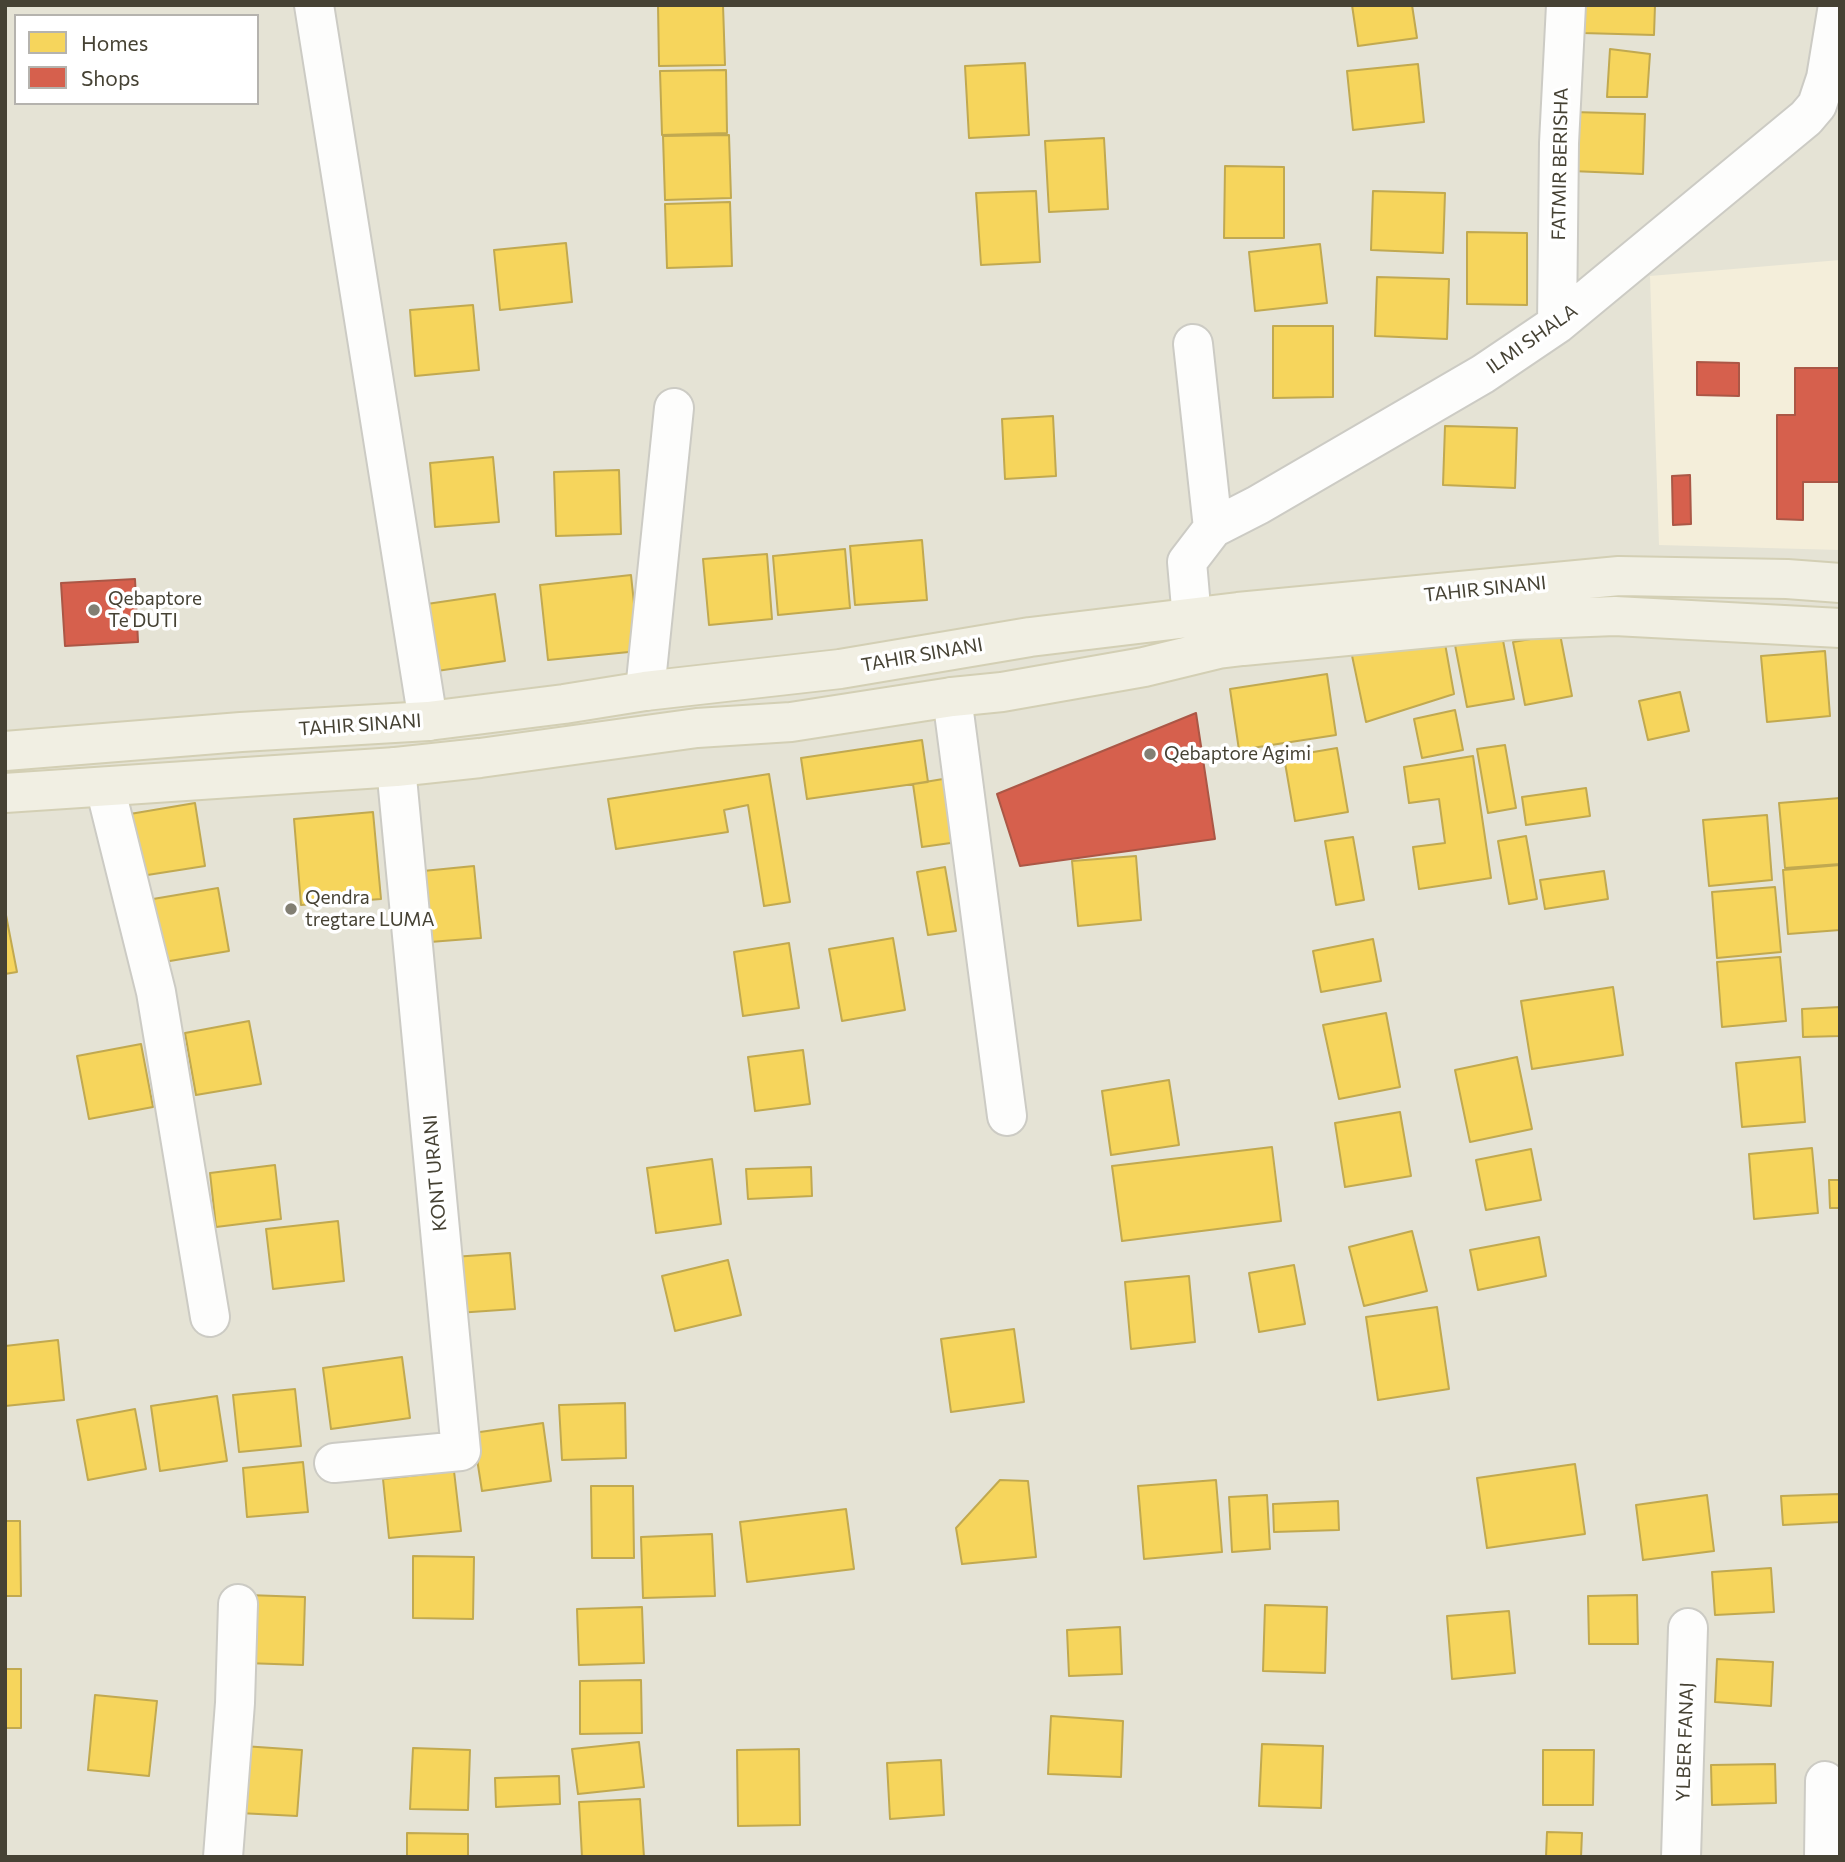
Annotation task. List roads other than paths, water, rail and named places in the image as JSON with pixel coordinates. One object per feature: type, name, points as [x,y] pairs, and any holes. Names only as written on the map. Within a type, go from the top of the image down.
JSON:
[{"type":"main road","name":"TAHIR SINANI","points":[[5,751],[241,732],[428,721],[645,691],[840,669],[1030,637],[1238,612],[1619,576],[1787,579],[1840,583]]},
{"type":"main road","name":"TAHIR SINANI","points":[[5,793],[396,767],[481,758],[697,728],[791,722],[1002,692],[1144,667],[1231,648],[1513,620],[1615,617],[1840,628]]},
{"type":"street","points":[[314,5],[428,721]]},
{"type":"street","name":"FATMIR BERISHA","points":[[1557,324],[1559,142],[1566,5]]},
{"type":"street","name":"ILMI SHALA","points":[[1192,619],[1187,562],[1213,528],[1258,505],[1483,374],[1557,324],[1806,118],[1817,105],[1826,78],[1838,5]]},
{"type":"street","points":[[1193,344],[1213,528]]},
{"type":"street","points":[[645,691],[674,408]]},
{"type":"street","points":[[952,697],[1007,1116]]},
{"type":"street","name":"KONT URANI","points":[[334,1463],[461,1451],[396,767]]},
{"type":"street","points":[[105,787],[156,992],[210,1317]]},
{"type":"street","points":[[223,1857],[235,1703],[238,1604]]},
{"type":"street","name":"YLBER FANAJ","points":[[1681,1857],[1688,1628]]},
{"type":"street","points":[[1824,1857],[1825,1781]]},
{"type":"place","name":"Qebaptore Te DUTI","points":[[94,610]]},
{"type":"place","name":"Qebaptore Agimi","points":[[1150,754]]},
{"type":"place","name":"Qendra tregtare LUMA","points":[[291,909]]}]
